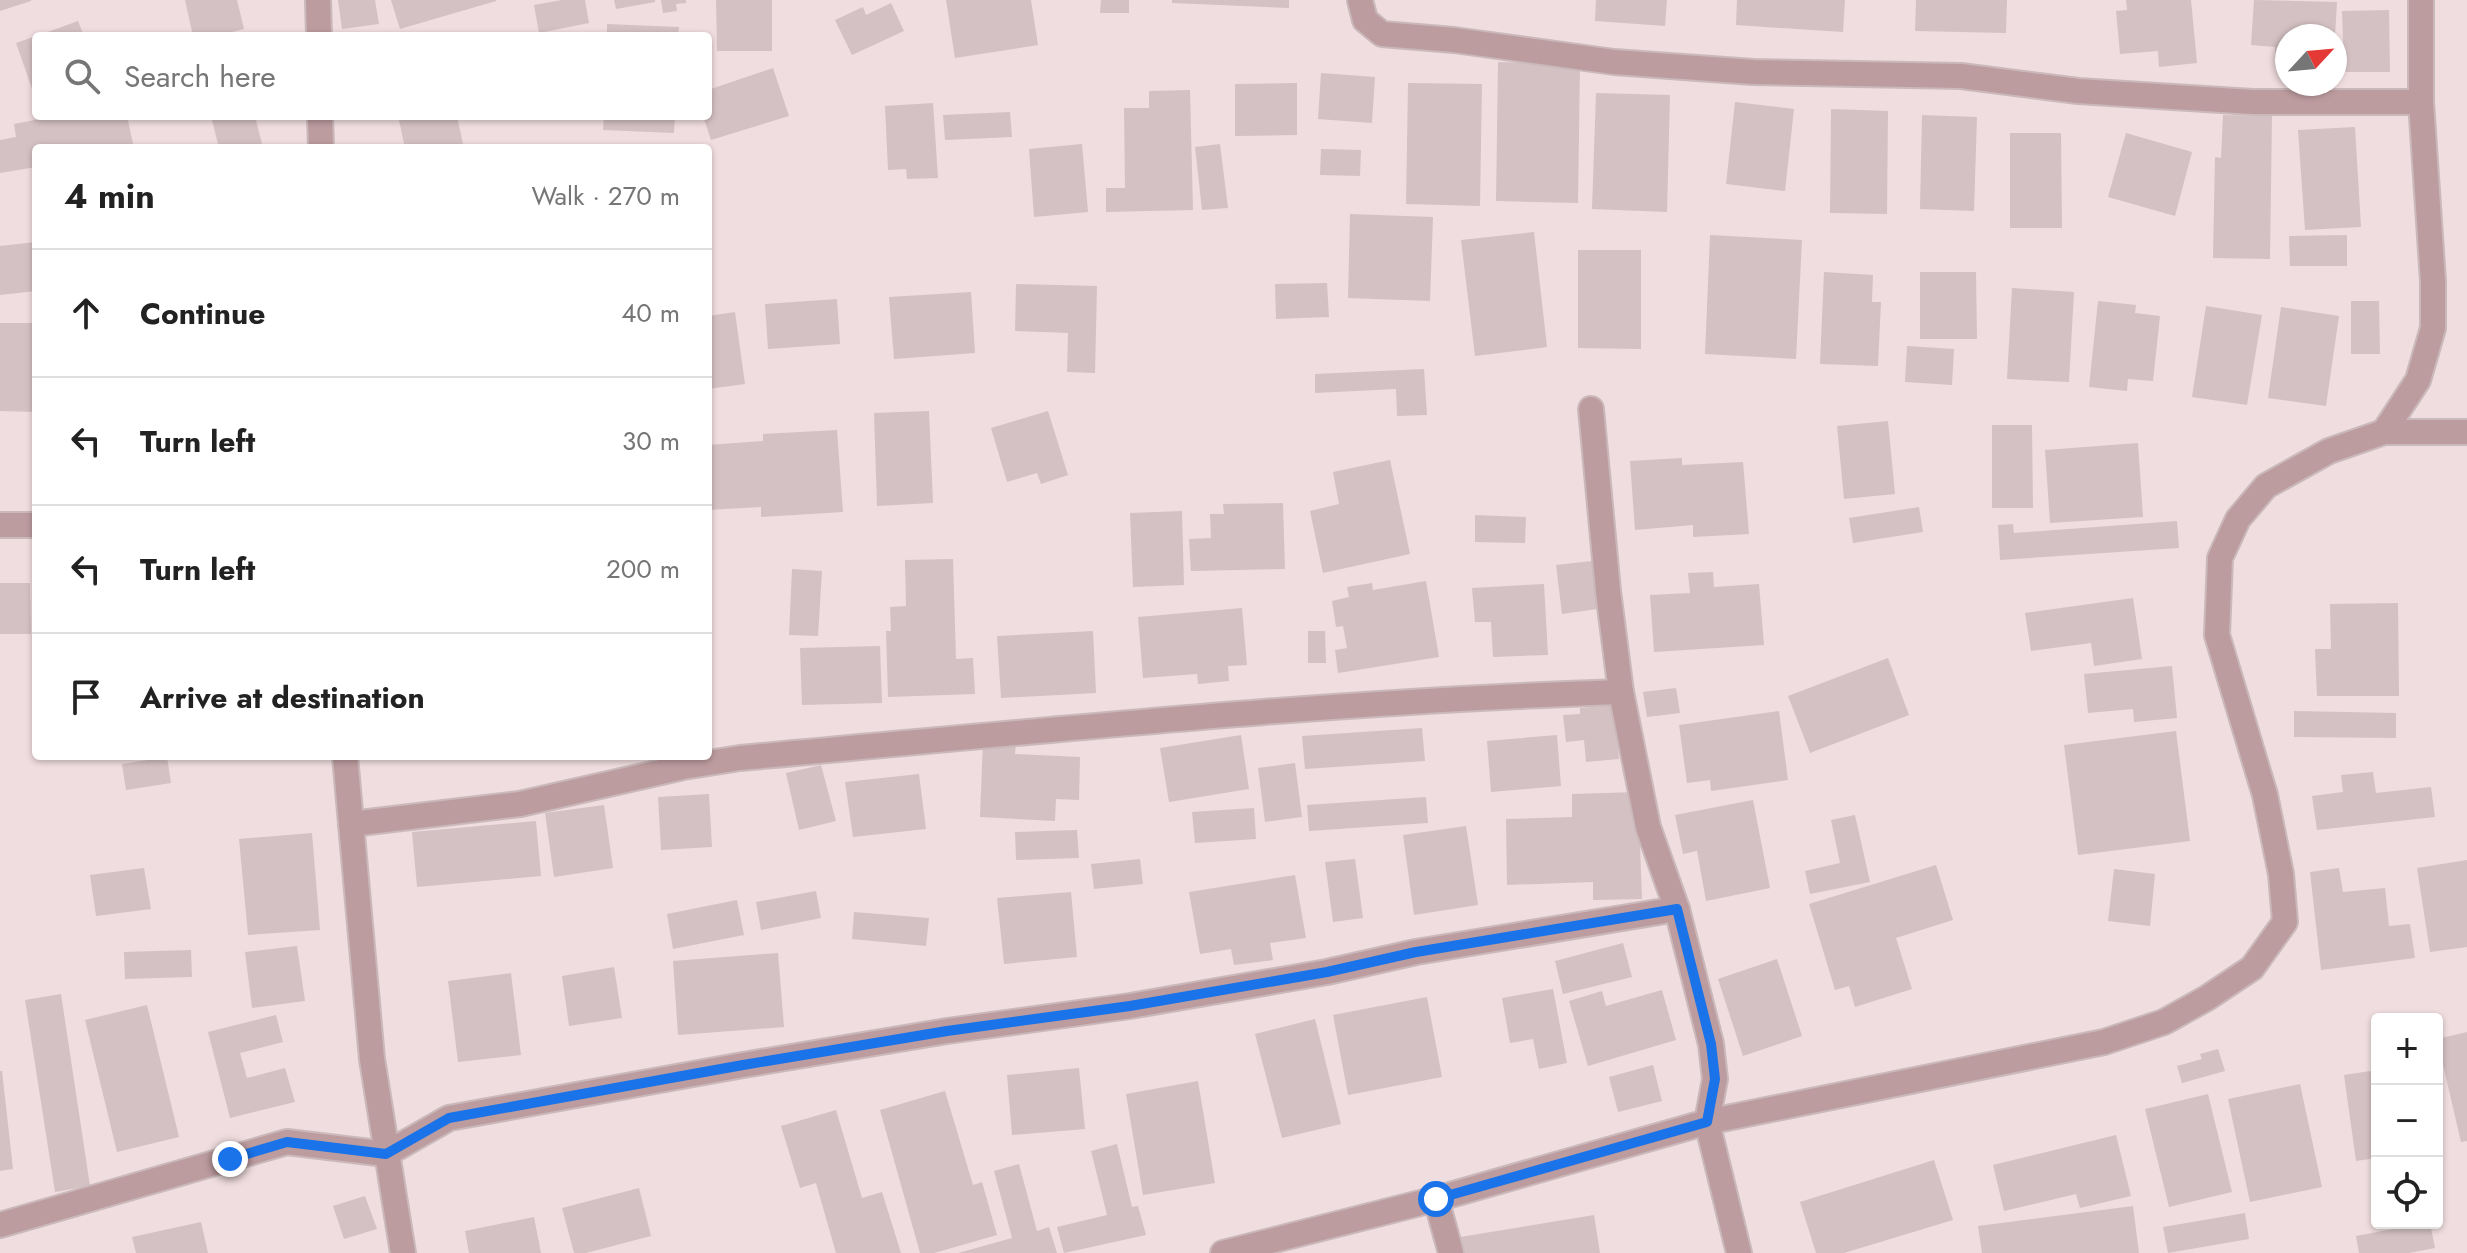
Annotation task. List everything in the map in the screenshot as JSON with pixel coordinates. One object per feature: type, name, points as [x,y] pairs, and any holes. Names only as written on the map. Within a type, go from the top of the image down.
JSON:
[{"type":"street","points":[[318,0],[319,32]]},
{"type":"street","points":[[1360,0],[1365,20],[1382,34],[1454,40],[1614,62],[1753,72],[1961,76],[2078,91],[2253,102],[2421,102]]},
{"type":"street","points":[[2384,432],[2418,380],[2433,328],[2433,281],[2421,102],[2421,0]]},
{"type":"street","points":[[320,120],[321,144]]},
{"type":"street","points":[[1591,409],[1621,692],[1648,827],[1677,909],[1711,1044],[1715,1079],[1707,1122],[1739,1253]]},
{"type":"street","points":[[1223,1253],[1436,1199],[1707,1122],[2104,1042],[2164,1022],[2207,998],[2252,968],[2285,922],[2281,874],[2265,795],[2217,635],[2220,558],[2238,519],[2266,486],[2329,451],[2384,432],[2467,432]]},
{"type":"street","points":[[0,525],[32,525]]},
{"type":"street","points":[[351,824],[520,804],[683,767],[740,758],[1154,719],[1424,700],[1621,692]]},
{"type":"street","points":[[345,760],[372,1059],[403,1253]]},
{"type":"street","points":[[0,1225],[287,1142],[386,1154],[449,1118],[758,1062],[947,1031],[1130,1006],[1327,972],[1416,952],[1677,909]]},
{"type":"street","points":[[1436,1199],[1451,1253]]},
{"type":"building","points":[[0,0],[31,0],[31,1],[0,11]]},
{"type":"building","points":[[185,0],[237,0],[244,29],[192,32]]},
{"type":"building","points":[[338,0],[375,0],[379,24],[342,29]]},
{"type":"building","points":[[391,0],[496,0],[496,1],[400,29]]},
{"type":"building","points":[[585,0],[589,23],[539,32],[534,5]]},
{"type":"building","points":[[614,0],[655,0],[655,2],[616,9]]},
{"type":"building","points":[[661,0],[686,0],[686,3],[676,4],[677,11],[663,13]]},
{"type":"building","points":[[716,0],[772,0],[772,51],[717,51]]},
{"type":"building","points":[[946,0],[1031,0],[1038,45],[955,58]]},
{"type":"building","points":[[1101,0],[1129,0],[1129,13],[1100,13]]},
{"type":"building","points":[[1172,0],[1289,0],[1289,8],[1172,3]]},
{"type":"building","points":[[1596,0],[1667,0],[1665,26],[1595,21]]},
{"type":"building","points":[[1737,0],[1845,0],[1843,32],[1736,25]]},
{"type":"building","points":[[1916,0],[2007,0],[2006,33],[1915,31]]},
{"type":"building","points":[[2126,0],[2191,0],[2197,63],[2159,67],[2158,51],[2120,54],[2116,11],[2127,10]]},
{"type":"building","points":[[2254,0],[2337,2],[2336,24],[2275,24],[2275,47],[2251,45]]},
{"type":"building","points":[[891,3],[904,31],[852,55],[835,20],[863,7],[866,15]]},
{"type":"building","points":[[2389,10],[2390,72],[2347,72],[2347,24],[2342,24],[2342,11]]},
{"type":"building","points":[[78,21],[82,32],[48,32]]},
{"type":"building","points":[[607,24],[679,27],[678,32],[607,32]]},
{"type":"building","points":[[32,37],[32,89],[16,43]]},
{"type":"building","points":[[1498,62],[1580,64],[1578,203],[1496,201]]},
{"type":"building","points":[[773,68],[789,116],[711,140],[704,120],[712,120],[712,89]]},
{"type":"building","points":[[1321,73],[1375,77],[1372,123],[1318,119]]},
{"type":"building","points":[[1297,83],[1297,135],[1235,136],[1235,84]]},
{"type":"building","points":[[1408,83],[1482,84],[1480,206],[1406,204]]},
{"type":"building","points":[[1190,90],[1193,210],[1106,212],[1106,188],[1125,188],[1124,108],[1149,108],[1149,91]]},
{"type":"building","points":[[1596,93],[1670,95],[1667,212],[1592,209]]},
{"type":"building","points":[[1735,102],[1794,109],[1785,191],[1726,184]]},
{"type":"building","points":[[933,103],[938,178],[907,179],[906,169],[888,170],[885,106]]},
{"type":"building","points":[[1831,109],[1888,111],[1887,214],[1830,213]]},
{"type":"building","points":[[1010,112],[1012,137],[945,140],[943,115]]},
{"type":"building","points":[[1922,115],[1977,117],[1974,211],[1920,209]]},
{"type":"building","points":[[2223,115],[2272,116],[2270,259],[2213,258],[2215,157],[2221,158]]},
{"type":"building","points":[[34,120],[128,120],[133,144],[32,144],[32,168],[0,173],[0,140],[16,137],[14,124]]},
{"type":"building","points":[[212,120],[256,120],[262,144],[218,144]]},
{"type":"building","points":[[399,120],[458,120],[463,144],[404,144]]},
{"type":"building","points":[[604,120],[675,120],[674,133],[603,130]]},
{"type":"building","points":[[2355,127],[2361,227],[2305,230],[2298,130]]},
{"type":"building","points":[[2010,133],[2061,133],[2062,228],[2010,228]]},
{"type":"building","points":[[2126,133],[2192,152],[2175,216],[2108,197]]},
{"type":"building","points":[[1082,144],[1088,212],[1034,217],[1029,149]]},
{"type":"building","points":[[1220,144],[1228,208],[1202,210],[1195,147]]},
{"type":"building","points":[[1321,149],[1361,150],[1360,176],[1320,175]]},
{"type":"building","points":[[1350,214],[1433,217],[1430,301],[1348,298]]},
{"type":"building","points":[[1534,232],[1547,347],[1475,356],[1461,240]]},
{"type":"building","points":[[1710,235],[1802,240],[1796,359],[1705,354]]},
{"type":"building","points":[[2347,235],[2347,266],[2290,266],[2289,236]]},
{"type":"building","points":[[32,242],[32,291],[0,295],[0,246]]},
{"type":"building","points":[[1578,250],[1641,250],[1641,349],[1578,348]]},
{"type":"building","points":[[1824,272],[1873,275],[1872,302],[1881,302],[1878,366],[1820,364]]},
{"type":"building","points":[[1920,272],[1976,272],[1977,339],[1920,339]]},
{"type":"building","points":[[1327,283],[1329,317],[1276,319],[1275,284]]},
{"type":"building","points":[[1016,284],[1097,286],[1095,373],[1067,372],[1068,333],[1015,331]]},
{"type":"building","points":[[2012,288],[2074,292],[2069,382],[2007,379]]},
{"type":"building","points":[[971,292],[975,353],[894,359],[889,297]]},
{"type":"building","points":[[837,299],[840,344],[768,349],[765,304]]},
{"type":"building","points":[[2098,301],[2136,305],[2135,313],[2160,316],[2153,381],[2128,379],[2127,391],[2089,387]]},
{"type":"building","points":[[2351,301],[2379,301],[2380,354],[2351,354]]},
{"type":"building","points":[[2206,306],[2262,315],[2247,405],[2192,397]]},
{"type":"building","points":[[2281,307],[2339,316],[2326,406],[2268,398]]},
{"type":"building","points":[[735,312],[745,384],[712,388],[712,315]]},
{"type":"building","points":[[0,323],[32,323],[32,412],[0,411]]},
{"type":"building","points":[[1907,346],[1954,349],[1952,385],[1905,382]]},
{"type":"building","points":[[1424,369],[1427,415],[1397,416],[1396,389],[1315,393],[1315,374]]},
{"type":"building","points":[[929,411],[933,503],[877,506],[874,413]]},
{"type":"building","points":[[1048,411],[1068,475],[1041,484],[1037,473],[1007,482],[991,428]]},
{"type":"building","points":[[1888,421],[1895,494],[1844,499],[1837,426]]},
{"type":"building","points":[[1992,425],[2032,425],[2033,508],[1992,508]]},
{"type":"building","points":[[837,430],[843,512],[761,517],[761,507],[712,510],[712,445],[763,441],[763,434]]},
{"type":"building","points":[[2138,443],[2143,517],[2050,523],[2045,450]]},
{"type":"building","points":[[1682,458],[1682,465],[1743,462],[1749,534],[1693,537],[1693,525],[1635,530],[1630,461]]},
{"type":"building","points":[[1390,460],[1410,554],[1323,573],[1310,511],[1339,504],[1333,472]]},
{"type":"building","points":[[1283,503],[1285,569],[1191,571],[1189,539],[1211,538],[1210,514],[1224,514],[1223,504]]},
{"type":"building","points":[[1919,507],[1923,532],[1853,543],[1849,518]]},
{"type":"building","points":[[1182,511],[1184,585],[1133,587],[1130,513]]},
{"type":"building","points":[[1475,515],[1526,517],[1525,543],[1475,542]]},
{"type":"building","points":[[2177,521],[2179,548],[2000,560],[1998,525],[2013,524],[2014,533]]},
{"type":"building","points":[[953,559],[956,659],[973,658],[975,694],[888,697],[886,631],[891,631],[890,607],[906,606],[905,560]]},
{"type":"building","points":[[1592,561],[1597,609],[1562,614],[1556,565]]},
{"type":"building","points":[[792,569],[822,571],[818,636],[789,635]]},
{"type":"building","points":[[1713,572],[1714,587],[1759,584],[1764,645],[1654,652],[1650,595],[1690,593],[1688,573]]},
{"type":"building","points":[[1426,581],[1439,657],[1338,673],[1335,650],[1347,648],[1343,626],[1336,627],[1332,601],[1349,597],[1347,587],[1372,583],[1373,590]]},
{"type":"building","points":[[0,583],[30,583],[31,634],[0,634]]},
{"type":"building","points":[[1544,584],[1548,655],[1493,657],[1491,622],[1475,622],[1472,588]]},
{"type":"building","points":[[2133,598],[2142,659],[2094,666],[2091,643],[2031,651],[2025,613]]},
{"type":"building","points":[[2398,603],[2399,696],[2317,696],[2315,649],[2331,649],[2330,604]]},
{"type":"building","points":[[1242,608],[1247,665],[1228,666],[1229,681],[1198,684],[1197,674],[1143,678],[1138,617]]},
{"type":"building","points":[[1093,631],[1096,693],[1001,698],[997,636]]},
{"type":"building","points":[[1308,631],[1325,631],[1326,663],[1308,663]]},
{"type":"building","points":[[880,646],[882,703],[802,705],[800,648]]},
{"type":"building","points":[[1888,658],[1909,715],[1810,753],[1788,696]]},
{"type":"building","points":[[2172,666],[2177,718],[2134,722],[2133,709],[2088,713],[2084,674]]},
{"type":"building","points":[[1676,688],[1680,713],[1647,717],[1643,692]]},
{"type":"building","points":[[1614,705],[1619,759],[1586,762],[1584,740],[1566,742],[1563,715],[1580,714],[1580,708]]},
{"type":"building","points":[[1779,711],[1788,780],[1711,791],[1710,780],[1687,783],[1679,725]]},
{"type":"building","points":[[2294,711],[2396,713],[2396,738],[2294,737]]},
{"type":"building","points":[[1422,728],[1425,761],[1305,769],[1302,736]]},
{"type":"building","points":[[2176,731],[2190,841],[2078,855],[2064,745]]},
{"type":"building","points":[[1241,735],[1249,789],[1169,802],[1160,748]]},
{"type":"building","points":[[1557,735],[1561,786],[1491,792],[1487,741]]},
{"type":"building","points":[[983,741],[1016,742],[1015,754],[1080,757],[1079,800],[1056,799],[1055,821],[980,817]]},
{"type":"building","points":[[167,760],[171,783],[126,790],[122,764]]},
{"type":"building","points":[[1295,763],[1302,817],[1265,822],[1258,768]]},
{"type":"building","points":[[821,765],[836,821],[799,830],[786,773]]},
{"type":"building","points":[[2373,772],[2376,793],[2431,787],[2435,817],[2317,830],[2312,796],[2343,792],[2341,775]]},
{"type":"building","points":[[919,774],[926,829],[853,837],[845,782]]},
{"type":"building","points":[[1638,792],[1642,899],[1593,900],[1593,882],[1507,885],[1506,819],[1572,817],[1572,794]]},
{"type":"building","points":[[709,794],[712,847],[661,850],[658,797]]},
{"type":"building","points":[[1426,797],[1428,823],[1309,831],[1307,805]]},
{"type":"building","points":[[1753,800],[1770,888],[1706,901],[1697,851],[1683,854],[1675,815]]},
{"type":"building","points":[[604,805],[613,868],[554,877],[545,813]]},
{"type":"building","points":[[1254,808],[1256,839],[1195,843],[1192,812]]},
{"type":"building","points":[[1855,815],[1870,882],[1810,894],[1805,871],[1840,863],[1831,820]]},
{"type":"building","points":[[536,821],[541,876],[417,887],[412,832]]},
{"type":"building","points":[[1466,826],[1478,905],[1414,915],[1403,835]]},
{"type":"building","points":[[1077,830],[1079,858],[1016,860],[1015,832]]},
{"type":"building","points":[[312,833],[320,930],[248,935],[239,839]]},
{"type":"building","points":[[1140,859],[1143,884],[1094,889],[1091,864]]},
{"type":"building","points":[[1355,859],[1363,918],[1333,922],[1325,862]]},
{"type":"building","points":[[2467,860],[2467,947],[2430,952],[2417,868]]},
{"type":"building","points":[[1936,865],[1953,920],[1896,938],[1912,989],[1855,1007],[1849,986],[1835,990],[1809,904]]},
{"type":"building","points":[[144,868],[151,909],[96,916],[90,875]]},
{"type":"building","points":[[2339,868],[2343,892],[2385,888],[2389,926],[2410,924],[2415,958],[2321,970],[2310,872]]},
{"type":"building","points":[[2114,869],[2155,874],[2150,926],[2108,921]]},
{"type":"building","points":[[1295,875],[1306,938],[1270,943],[1273,960],[1234,965],[1231,949],[1200,954],[1189,892]]},
{"type":"building","points":[[816,891],[821,918],[761,930],[756,902]]},
{"type":"building","points":[[1071,892],[1077,957],[1004,964],[997,898]]},
{"type":"building","points":[[737,900],[744,935],[673,949],[667,914]]},
{"type":"building","points":[[854,912],[929,918],[926,946],[852,939]]},
{"type":"building","points":[[1623,943],[1632,977],[1563,994],[1555,961]]},
{"type":"building","points":[[297,946],[305,1001],[252,1008],[245,952]]},
{"type":"building","points":[[191,950],[192,977],[125,979],[124,952]]},
{"type":"building","points":[[778,953],[784,1027],[678,1035],[673,961]]},
{"type":"building","points":[[1777,959],[1802,1036],[1743,1056],[1718,979]]},
{"type":"building","points":[[614,967],[622,1018],[569,1026],[562,976]]},
{"type":"building","points":[[511,973],[521,1055],[458,1062],[448,981]]},
{"type":"building","points":[[1553,989],[1567,1063],[1539,1069],[1533,1039],[1510,1043],[1502,998]]},
{"type":"building","points":[[1662,990],[1676,1040],[1588,1066],[1569,1001],[1602,991],[1606,1006]]},
{"type":"building","points":[[61,994],[90,1186],[55,1192],[25,1000]]},
{"type":"building","points":[[1427,997],[1442,1077],[1348,1095],[1333,1015]]},
{"type":"building","points":[[147,1005],[179,1137],[117,1152],[85,1020]]},
{"type":"building","points":[[276,1015],[283,1042],[240,1053],[247,1078],[285,1068],[295,1102],[230,1118],[208,1032]]},
{"type":"building","points":[[1315,1019],[1341,1124],[1282,1138],[1255,1034]]},
{"type":"building","points":[[2467,1032],[2467,1141],[2461,1142],[2443,1065],[2443,1038]]},
{"type":"building","points":[[2218,1049],[2225,1071],[2182,1083],[2177,1066],[2202,1059],[2200,1054]]},
{"type":"building","points":[[1653,1065],[1662,1101],[1618,1112],[1609,1077]]},
{"type":"building","points":[[1079,1068],[1085,1129],[1012,1135],[1007,1075]]},
{"type":"building","points":[[0,1071],[13,1169],[0,1171]]},
{"type":"building","points":[[2371,1071],[2371,1159],[2356,1161],[2344,1075]]},
{"type":"building","points":[[1198,1081],[1215,1183],[1143,1195],[1126,1094]]},
{"type":"building","points":[[2300,1084],[2322,1187],[2250,1202],[2228,1099]]},
{"type":"building","points":[[945,1091],[973,1185],[982,1182],[997,1235],[934,1253],[920,1253],[880,1110]]},
{"type":"building","points":[[2208,1094],[2232,1192],[2169,1207],[2145,1109]]},
{"type":"building","points":[[836,1110],[862,1198],[882,1192],[901,1253],[836,1253],[816,1183],[800,1188],[781,1126]]},
{"type":"building","points":[[2116,1135],[2131,1196],[2080,1208],[2076,1194],[2004,1211],[1993,1165]]},
{"type":"building","points":[[1117,1144],[1132,1207],[1138,1206],[1146,1235],[1064,1253],[1057,1227],[1107,1215],[1091,1151]]},
{"type":"building","points":[[1934,1160],[1953,1220],[1844,1253],[1816,1253],[1800,1202]]},
{"type":"building","points":[[1019,1164],[1037,1231],[1049,1227],[1057,1253],[958,1253],[1012,1238],[994,1171]]},
{"type":"building","points":[[639,1188],[651,1236],[586,1253],[574,1253],[562,1208]]},
{"type":"building","points":[[365,1196],[377,1229],[344,1239],[333,1206]]},
{"type":"building","points":[[2133,1206],[2139,1253],[1982,1253],[1978,1226]]},
{"type":"building","points":[[2245,1213],[2249,1239],[2168,1253],[2163,1227]]},
{"type":"building","points":[[1594,1215],[1600,1253],[1456,1253],[1454,1238]]},
{"type":"building","points":[[534,1217],[541,1253],[469,1253],[465,1231]]},
{"type":"building","points":[[201,1222],[208,1253],[136,1253],[132,1237]]},
{"type":"building","points":[[2393,1229],[2431,1229],[2435,1248],[2409,1253],[2359,1253],[2356,1236]]},
{"type":"route","points":[[230,1159],[287,1142],[386,1154],[449,1118],[947,1031],[1130,1006],[1327,972],[1416,952],[1677,909],[1711,1044],[1715,1079],[1707,1122],[1436,1199]]}]
